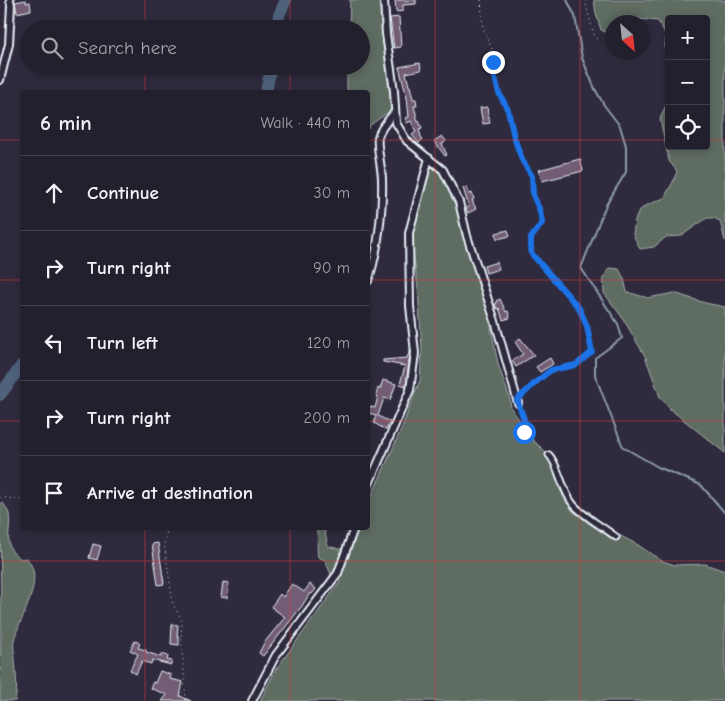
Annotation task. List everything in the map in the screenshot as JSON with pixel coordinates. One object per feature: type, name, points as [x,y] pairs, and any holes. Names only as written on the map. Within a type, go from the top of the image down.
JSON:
[{"type":"street","points":[[0,80],[9,44],[10,0]]},
{"type":"street","points":[[384,0],[396,123],[407,141],[443,170],[459,202],[467,236],[518,402]]},
{"type":"street","points":[[370,274],[379,229],[382,196],[381,158],[378,139],[385,123],[395,112]]},
{"type":"street","points":[[370,481],[410,390],[415,354],[410,306],[409,233],[429,158]]},
{"type":"street","points":[[549,455],[554,460],[562,485],[572,504],[616,537]]},
{"type":"street","points":[[252,701],[276,656],[338,574],[352,530]]},
{"type":"path","points":[[481,0],[483,28],[492,49],[494,74],[499,93],[508,110],[514,137],[522,160],[532,176],[533,195],[540,211],[542,223],[531,238],[531,253],[579,308],[587,326],[592,352],[576,365],[551,370],[536,382],[518,402],[524,419],[524,432],[554,460]]},
{"type":"path","points":[[585,0],[593,32],[598,42]]},
{"type":"path","points":[[0,497],[20,500]]},
{"type":"path","points":[[167,530],[164,542],[173,604],[182,621],[180,634],[186,701]]},
{"type":"green space","points":[[350,0],[381,0],[381,28],[391,110],[370,125],[370,90],[347,90],[347,75],[370,75],[370,20],[349,20]]},
{"type":"green space","points":[[594,0],[725,0],[725,241],[720,221],[714,218],[707,218],[681,236],[666,237],[654,247],[640,249],[633,234],[635,220],[639,211],[645,206],[664,198],[674,180],[677,171],[669,161],[667,150],[710,150],[710,15],[665,15],[665,33],[658,21],[650,20],[650,15],[605,15],[605,32],[601,30]]},
{"type":"green space","points":[[665,107],[665,142],[660,119]]},
{"type":"green space","points":[[432,163],[442,172],[457,206],[463,237],[488,312],[498,364],[510,399],[511,408],[524,432],[554,460],[559,488],[574,513],[589,511],[600,525],[638,545],[662,561],[675,565],[705,564],[725,571],[725,701],[260,701],[276,669],[340,582],[332,577],[325,560],[318,557],[316,530],[324,530],[328,546],[339,549],[352,547],[358,530],[370,530],[370,500],[400,432],[420,380],[422,351],[418,289],[411,234]]},
{"type":"green space","points":[[609,268],[619,269],[627,292],[648,298],[674,293],[725,307],[725,453],[670,409],[660,397],[645,356],[622,317],[604,293],[603,279]]},
{"type":"green space","points":[[0,503],[3,503],[9,514],[9,544],[11,549],[21,559],[26,558],[32,566],[34,576],[30,598],[14,640],[15,701],[0,701]]},
{"type":"building","points":[[26,0],[26,3],[30,2],[31,10],[17,13],[15,2]]},
{"type":"building","points":[[395,0],[416,0],[416,4],[403,5],[403,11],[396,12]]},
{"type":"building","points":[[399,17],[401,47],[394,48],[390,18]]},
{"type":"building","points":[[420,63],[421,70],[406,73],[413,99],[416,99],[417,106],[414,106],[418,122],[422,128],[419,129],[423,139],[419,143],[412,135],[416,132],[411,121],[407,123],[405,118],[409,117],[407,98],[399,67]]},
{"type":"building","points":[[487,107],[490,123],[483,124],[480,108]]},
{"type":"building","points":[[442,136],[446,141],[442,144],[447,155],[445,156],[434,141]]},
{"type":"building","points":[[580,159],[583,171],[542,181],[539,170]]},
{"type":"building","points":[[467,187],[469,194],[472,193],[474,199],[472,200],[476,209],[468,213],[466,208],[469,207],[463,188]]},
{"type":"building","points":[[508,230],[510,236],[497,239],[496,233]]},
{"type":"building","points":[[497,262],[499,269],[486,273],[484,266]]},
{"type":"building","points":[[500,299],[510,318],[503,320],[499,308],[497,309],[495,304]]},
{"type":"building","points":[[520,338],[534,355],[516,367],[512,361],[523,354],[515,342]]},
{"type":"building","points":[[410,350],[406,386],[400,384],[405,366],[383,362],[383,360],[407,358]]},
{"type":"building","points":[[550,358],[553,364],[540,372],[536,367]]},
{"type":"building","points":[[383,380],[396,384],[390,400],[384,398],[378,416],[390,422],[386,430],[374,423],[376,415],[370,414],[370,407],[375,408],[378,396],[376,395],[378,388],[380,389]]},
{"type":"building","points":[[158,543],[164,584],[158,585],[152,544]]},
{"type":"building","points":[[93,544],[101,546],[97,560],[89,558]]},
{"type":"building","points":[[223,582],[229,583],[227,598],[221,597]]},
{"type":"building","points":[[292,584],[304,592],[310,584],[316,589],[312,594],[310,593],[263,656],[259,653],[264,643],[285,617],[271,607],[280,594],[283,597]]},
{"type":"building","points":[[172,624],[178,625],[177,636],[179,636],[179,645],[171,644]]},
{"type":"building","points":[[135,641],[140,643],[138,648],[146,650],[146,652],[161,657],[162,654],[168,656],[167,660],[172,661],[171,665],[152,660],[151,664],[142,661],[136,674],[130,670],[138,654],[130,650]]},
{"type":"building","points":[[160,671],[171,675],[170,679],[183,682],[180,696],[191,701],[162,701],[167,695],[150,688],[153,682],[155,683]]},
{"type":"waterway","points":[[278,20],[286,0]]},
{"type":"waterway","points":[[567,0],[575,16],[582,58],[595,89],[604,105],[620,126],[626,146],[626,172],[606,205],[581,268],[618,324],[622,338],[595,358],[595,375],[623,447],[658,467],[701,485],[725,513]]},
{"type":"waterway","points":[[266,90],[269,75]]},
{"type":"waterway","points":[[0,395],[20,368]]},
{"type":"route","points":[[493,62],[499,93],[508,110],[514,137],[522,160],[532,176],[533,195],[540,211],[542,223],[531,238],[531,253],[579,308],[587,326],[592,352],[576,365],[551,370],[536,382],[522,398],[517,400],[524,419],[524,432]]}]
